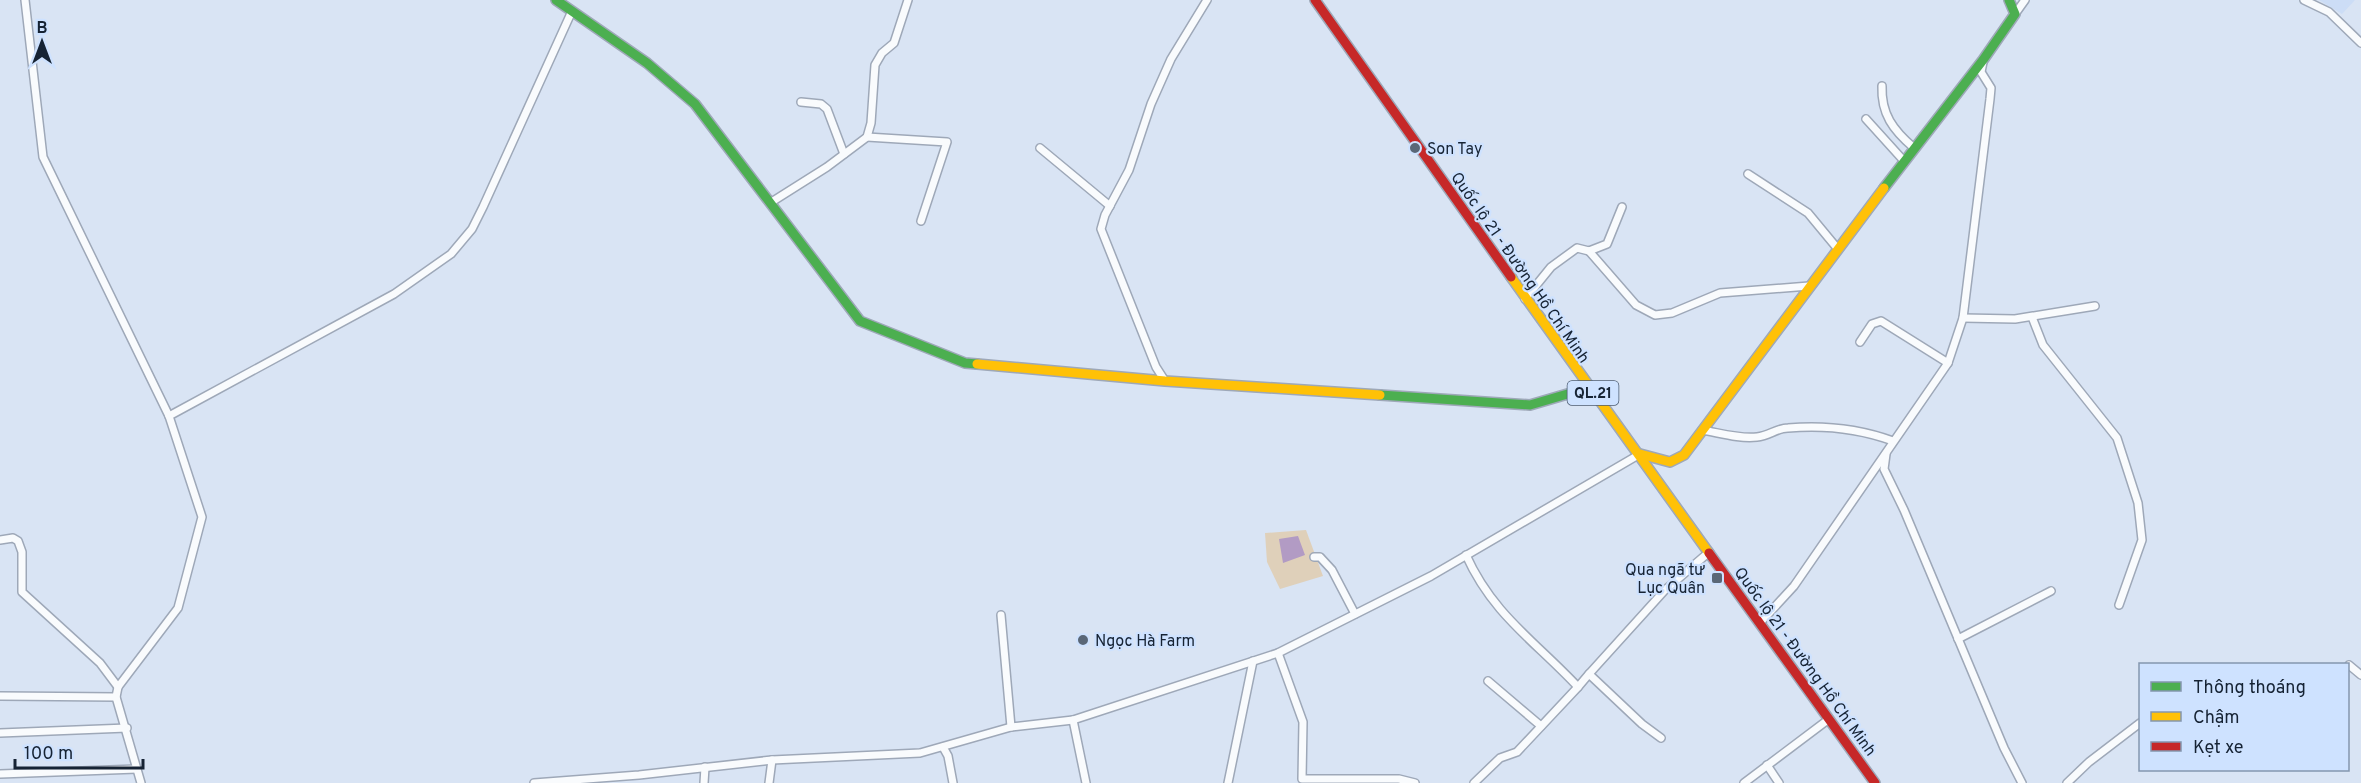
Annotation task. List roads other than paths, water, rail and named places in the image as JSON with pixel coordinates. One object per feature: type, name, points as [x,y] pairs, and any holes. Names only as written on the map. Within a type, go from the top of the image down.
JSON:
[{"type":"main road","points":[[556,0],[647,63],[695,104],[860,321],[965,363],[1165,381],[1530,405],[1588,387]]},
{"type":"main road","name":"Quốc lộ 21 - Đường Hồ Chí Minh","points":[[1315,0],[1525,299],[1588,387],[1640,454],[1708,553],[1875,783]]},
{"type":"main road","points":[[1640,454],[1670,462],[1684,455],[1837,248],[1983,60],[2015,14],[2009,0]]},
{"type":"street","points":[[25,0],[44,157],[170,416],[202,517],[178,608],[117,687],[116,696],[141,783]]},
{"type":"street","points":[[770,203],[867,137],[871,123],[875,65],[882,53],[894,43],[908,0]]},
{"type":"street","points":[[1165,381],[1156,367],[1101,229],[1110,206],[1130,170],[1151,104],[1171,59],[1207,0]]},
{"type":"street","points":[[2015,14],[2025,0]]},
{"type":"street","points":[[2304,0],[2329,12],[2361,43]]},
{"type":"street","points":[[170,416],[394,294],[451,254],[472,229],[483,207],[572,11]]},
{"type":"street","points":[[1760,623],[1794,585],[1948,363],[1963,318],[1990,99],[1991,87],[1981,72],[1983,60]]},
{"type":"street","points":[[1881,86],[1881,99],[1886,118],[1914,148]]},
{"type":"street","points":[[801,102],[821,104],[827,109],[844,154]]},
{"type":"street","points":[[1866,120],[1904,161]]},
{"type":"street","points":[[867,137],[947,142],[921,221]]},
{"type":"street","points":[[1040,148],[1110,206]]},
{"type":"street","points":[[1748,174],[1808,213],[1837,248]]},
{"type":"street","points":[[1589,251],[1607,244],[1622,207]]},
{"type":"street","points":[[1525,299],[1559,259],[1577,248],[1589,251],[1636,305],[1655,315],[1672,313],[1720,293],[1809,286]]},
{"type":"street","points":[[1963,318],[2015,320],[2096,306]]},
{"type":"street","points":[[2032,316],[2043,345],[2117,438],[2138,503],[2142,540],[2119,605]]},
{"type":"street","points":[[1860,342],[1872,324],[1881,321],[1948,363]]},
{"type":"street","points":[[1702,430],[1750,438],[1765,436],[1787,428],[1833,428],[1871,434],[1893,441]]},
{"type":"street","points":[[1887,451],[1884,469],[1904,510],[2004,748],[2022,783]]},
{"type":"street","points":[[534,783],[600,781],[772,760],[920,753],[1011,727],[1073,720],[1278,653],[1467,555],[1640,454]]},
{"type":"street","points":[[0,540],[13,538],[20,546],[21,586],[26,597],[100,663],[117,687]]},
{"type":"street","points":[[1474,783],[1500,758],[1517,752],[1665,590],[1708,553]]},
{"type":"street","points":[[1467,555],[1477,580],[1494,604],[1578,687]]},
{"type":"street","points":[[1314,556],[1320,557],[1332,570],[1355,614]]},
{"type":"street","points":[[1958,639],[2051,591]]},
{"type":"street","points":[[1001,615],[1011,727]]},
{"type":"street","points":[[1278,653],[1303,722],[1302,779],[1399,779],[1414,783]]},
{"type":"street","points":[[1228,783],[1253,662]]},
{"type":"street","points":[[2349,665],[2361,675]]},
{"type":"street","points":[[1589,674],[1642,724],[1661,738]]},
{"type":"street","points":[[1488,681],[1541,726]]},
{"type":"street","points":[[0,696],[116,696]]},
{"type":"street","points":[[1744,783],[1829,719]]},
{"type":"street","points":[[1073,720],[1086,783]]},
{"type":"street","points":[[2067,783],[2089,762],[2139,724]]},
{"type":"street","points":[[0,733],[126,728]]},
{"type":"street","points":[[943,747],[948,756],[953,783]]},
{"type":"street","points":[[769,783],[772,760]]},
{"type":"street","points":[[1767,765],[1779,783]]},
{"type":"street","points":[[704,783],[705,768]]},
{"type":"street","points":[[0,774],[137,769]]},
{"type":"place","name":"Son Tay","points":[[1415,148]]},
{"type":"place","name":"Qua ngã tư Lục Quân","points":[[1717,578]]},
{"type":"place","name":"Ngọc Hà Farm","points":[[1083,640]]}]
